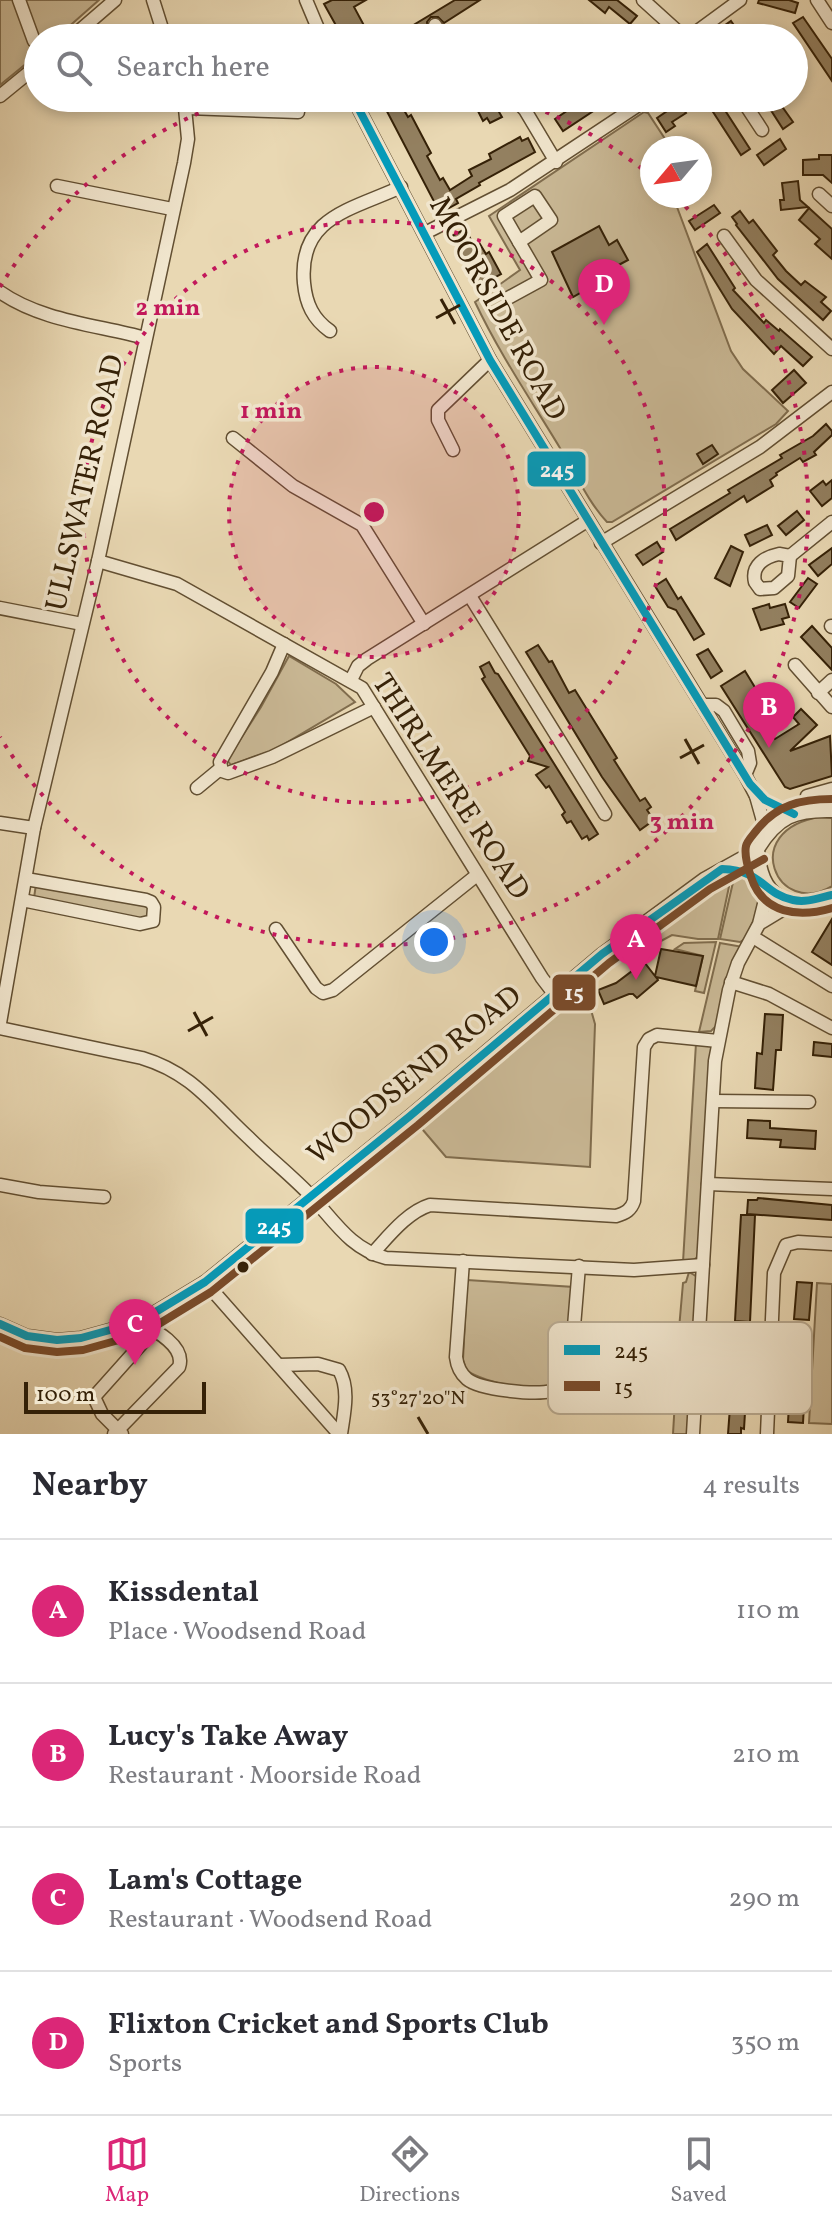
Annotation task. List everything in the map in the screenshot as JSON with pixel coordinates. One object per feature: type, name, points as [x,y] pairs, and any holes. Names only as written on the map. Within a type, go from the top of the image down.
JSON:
[{"type":"street","points":[[19,0],[28,24]]},
{"type":"street","points":[[87,24],[115,0]]},
{"type":"street","points":[[153,0],[161,24]]},
{"type":"street","points":[[306,0],[316,24]]},
{"type":"street","points":[[643,0],[676,24]]},
{"type":"street","points":[[708,24],[740,0]]},
{"type":"street","points":[[817,0],[832,23]]},
{"type":"street","points":[[0,96],[24,76]]},
{"type":"street","name":"ULLSWATER ROAD","points":[[0,1026],[34,828],[98,561],[188,139],[186,112]]},
{"type":"street","name":"MOORSIDE ROAD","points":[[361,112],[490,360],[745,775],[756,796],[767,835]]},
{"type":"street","points":[[526,112],[556,162]]},
{"type":"street","points":[[425,233],[510,190],[629,112]]},
{"type":"street","points":[[750,112],[762,130]]},
{"type":"street","points":[[57,186],[172,209]]},
{"type":"street","points":[[330,331],[313,317],[305,290],[302,263],[306,247],[323,224],[401,187]]},
{"type":"street","points":[[510,190],[521,205]]},
{"type":"street","points":[[819,194],[832,206]]},
{"type":"street","points":[[508,298],[541,280],[519,242],[504,216],[535,196],[551,220],[519,242]]},
{"type":"street","points":[[724,236],[756,280],[832,349]]},
{"type":"street","points":[[0,292],[46,314],[145,338]]},
{"type":"street","points":[[453,450],[438,420],[438,410],[490,360]]},
{"type":"street","points":[[601,543],[760,447],[832,392]]},
{"type":"street","points":[[233,438],[293,486],[362,525],[424,624]]},
{"type":"street","points":[[351,680],[358,666],[367,659],[587,521]]},
{"type":"street","points":[[790,556],[830,528]]},
{"type":"street","name":"THIRLMERE ROAD","points":[[98,561],[177,584],[362,688],[555,995]]},
{"type":"street","points":[[470,596],[605,814]]},
{"type":"street","points":[[0,608],[82,624]]},
{"type":"street","points":[[220,769],[220,762],[272,672],[284,644]]},
{"type":"street","points":[[795,665],[832,707]]},
{"type":"street","points":[[818,693],[832,680]]},
{"type":"street","points":[[220,769],[228,773],[272,757],[374,707]]},
{"type":"street","points":[[197,788],[220,769]]},
{"type":"street","points":[[810,811],[807,796],[832,789]]},
{"type":"street","points":[[756,796],[794,814]]},
{"type":"street","points":[[700,1322],[718,1041],[731,982],[759,924],[766,884],[758,849],[782,820],[810,811],[832,811]]},
{"type":"street","points":[[0,823],[34,828]]},
{"type":"street","name":"WOODSEND ROAD","points":[[0,1324],[27,1336],[57,1340],[81,1338],[139,1322],[205,1282],[602,954],[722,869],[758,849]]},
{"type":"street","points":[[722,869],[734,868],[766,884],[781,898],[795,902]]},
{"type":"street","points":[[276,929],[316,988],[323,993],[333,990],[477,875]]},
{"type":"street","points":[[22,900],[140,924],[153,921],[151,902],[146,900],[26,879]]},
{"type":"street","points":[[759,924],[784,906],[832,895]]},
{"type":"street","points":[[753,937],[832,986]]},
{"type":"street","points":[[731,982],[769,994],[832,1028]]},
{"type":"street","points":[[0,1026],[161,1063],[189,1078],[310,1195],[354,1244],[372,1254],[386,1258],[634,1270],[703,1265]]},
{"type":"street","points":[[372,1254],[391,1232],[421,1208],[430,1205],[624,1214],[631,1209],[634,1201],[644,1047],[649,1039],[657,1035],[718,1041]]},
{"type":"street","points":[[713,1101],[809,1102]]},
{"type":"street","points":[[708,1184],[832,1189]]},
{"type":"street","points":[[0,1185],[39,1192],[104,1197]]},
{"type":"street","points":[[773,1322],[774,1273],[786,1245],[798,1242],[832,1244]]},
{"type":"street","points":[[463,1261],[456,1357],[461,1371],[475,1384],[485,1388],[548,1391]]},
{"type":"street","points":[[574,1322],[579,1266]]},
{"type":"street","points":[[205,1282],[340,1434]]},
{"type":"street","points":[[139,1322],[158,1332],[180,1355],[181,1360],[179,1367],[118,1433],[102,1414],[94,1397],[144,1341],[139,1322]]},
{"type":"street","points":[[279,1365],[318,1364],[339,1370],[346,1392],[340,1434]]},
{"type":"street","points":[[693,1434],[694,1414]]},
{"type":"street","points":[[767,1434],[768,1414]]},
{"type":"shaded area","points":[[0,0],[99,0],[72,24],[24,24],[24,65],[0,85]]},
{"type":"shaded area","points":[[644,112],[648,113],[663,136],[640,136],[640,208],[677,208],[731,351],[743,369],[788,411],[776,424],[612,522],[607,522],[588,496],[494,340],[475,302],[520,270],[489,216]]},
{"type":"shaded area","points":[[289,656],[336,684],[355,702],[274,750],[231,765],[227,760]]},
{"type":"shaded area","points":[[820,817],[832,818],[832,886],[812,893],[795,891],[782,882],[775,869],[773,853],[780,838],[795,825]]},
{"type":"shaded area","points":[[738,876],[751,882],[762,902],[745,939],[740,942],[720,939],[734,878]]},
{"type":"shaded area","points":[[731,877],[718,939],[672,935],[661,941],[651,935],[650,932],[709,889]]},
{"type":"shaded area","points":[[36,884],[148,906],[150,914],[144,920],[34,898]]},
{"type":"shaded area","points":[[716,942],[704,993],[695,991],[703,956],[675,949],[684,943]]},
{"type":"shaded area","points":[[720,943],[743,947],[718,1024],[711,1031],[699,1032]]},
{"type":"shaded area","points":[[583,982],[595,1024],[590,1167],[446,1157],[417,1123]]},
{"type":"shaded area","points":[[696,1043],[714,1045],[700,1255],[691,1262],[683,1262]]},
{"type":"shaded area","points":[[689,1272],[699,1278],[697,1322],[680,1322],[683,1283]]},
{"type":"shaded area","points":[[467,1280],[574,1287],[570,1322],[548,1322],[548,1386],[515,1386],[487,1380],[466,1370],[463,1360]]},
{"type":"shaded area","points":[[817,1283],[832,1284],[832,1424],[809,1423],[812,1414]]},
{"type":"shaded area","points":[[674,1414],[690,1414],[689,1434],[673,1434]]},
{"type":"building","points":[[332,0],[366,0],[354,7],[363,24],[335,24],[324,4]]},
{"type":"building","points":[[455,0],[480,0],[444,23],[438,17],[431,17],[427,24],[415,24]]},
{"type":"building","points":[[589,0],[617,0],[637,16],[630,24],[609,7],[605,13]]},
{"type":"building","points":[[759,0],[798,3],[795,13],[758,3]]},
{"type":"building","points":[[803,17],[808,24],[794,24]]},
{"type":"building","points":[[808,24],[832,59],[832,81],[808,45]]},
{"type":"building","points":[[387,112],[411,115],[431,153],[427,156],[440,180],[443,178],[450,190],[472,176],[469,170],[491,159],[489,154],[520,137],[522,141],[528,138],[535,152],[479,183],[456,199],[458,203],[440,213]]},
{"type":"building","points":[[478,112],[499,112],[502,117],[490,123],[487,118],[483,121]]},
{"type":"building","points":[[565,112],[592,112],[563,131],[555,119]]},
{"type":"building","points":[[666,112],[686,113],[672,122],[675,126],[666,132],[657,118]]},
{"type":"building","points":[[713,112],[726,112],[750,149],[741,155]]},
{"type":"building","points":[[772,112],[786,112],[793,122],[783,129]]},
{"type":"building","points":[[780,139],[786,149],[764,165],[757,155]]},
{"type":"building","points":[[819,155],[832,155],[832,183],[823,175],[803,175],[803,160],[819,159]]},
{"type":"building","points":[[798,181],[800,200],[808,207],[781,210],[780,200],[784,200],[782,183]]},
{"type":"building","points":[[712,206],[720,213],[695,230],[689,221]]},
{"type":"building","points":[[809,208],[832,229],[832,259],[815,244],[820,239],[799,220]]},
{"type":"building","points":[[740,211],[749,223],[753,220],[777,251],[773,255],[786,271],[801,285],[805,281],[826,297],[821,302],[831,311],[823,320],[778,279],[736,225],[732,217]]},
{"type":"building","points":[[599,226],[609,245],[617,240],[628,260],[598,276],[601,281],[573,297],[552,252]]},
{"type":"building","points":[[465,229],[475,247],[480,244],[486,254],[489,252],[501,274],[492,279],[494,284],[481,291],[452,236]]},
{"type":"building","points":[[707,244],[735,288],[733,290],[764,323],[766,320],[780,329],[812,357],[803,366],[781,346],[774,354],[732,309],[697,252]]},
{"type":"building","points":[[794,370],[806,383],[783,403],[772,390]]},
{"type":"building","points":[[826,424],[832,435],[814,452],[816,455],[803,462],[800,458],[776,473],[770,480],[773,486],[747,502],[744,496],[676,540],[670,529],[782,458],[780,455],[813,436]]},
{"type":"building","points":[[712,445],[718,454],[703,464],[697,454]]},
{"type":"building","points":[[832,480],[832,498],[822,506],[810,491],[823,481],[826,485]]},
{"type":"building","points":[[797,511],[804,520],[786,535],[778,526]]},
{"type":"building","points":[[767,525],[772,535],[750,546],[745,535]]},
{"type":"building","points":[[657,542],[663,552],[643,565],[636,555]]},
{"type":"building","points":[[731,546],[743,552],[730,586],[715,578]]},
{"type":"building","points":[[832,548],[832,564],[818,576],[809,565]]},
{"type":"building","points":[[808,578],[817,584],[799,608],[790,602]]},
{"type":"building","points":[[666,579],[704,634],[694,640],[676,610],[668,607],[655,586]]},
{"type":"building","points":[[769,604],[770,608],[785,604],[789,617],[782,619],[784,624],[761,630],[753,609]]},
{"type":"building","points":[[812,626],[832,648],[832,670],[801,637]]},
{"type":"building","points":[[538,645],[549,662],[552,661],[569,693],[575,690],[640,801],[645,798],[651,807],[647,810],[654,820],[640,830],[602,777],[526,652]]},
{"type":"building","points":[[708,649],[722,671],[711,678],[697,655]]},
{"type":"building","points":[[489,662],[598,834],[589,840],[587,836],[582,839],[571,821],[567,823],[562,815],[565,812],[549,786],[546,788],[536,775],[548,767],[528,761],[530,756],[482,679],[485,677],[480,667]]},
{"type":"building","points":[[745,671],[773,717],[764,723],[775,739],[799,724],[793,717],[801,709],[817,725],[790,751],[830,736],[832,776],[790,789],[785,787],[721,686]]},
{"type":"building","points":[[832,919],[832,965],[812,952]]},
{"type":"building","points":[[661,949],[703,956],[696,986],[656,977],[658,980],[637,998],[629,994],[604,1004],[598,990],[616,983],[644,962],[655,976]]},
{"type":"building","points":[[765,1014],[783,1015],[781,1050],[776,1050],[773,1090],[755,1088],[757,1053],[762,1054]]},
{"type":"building","points":[[814,1042],[832,1044],[832,1057],[813,1055]]},
{"type":"building","points":[[748,1120],[770,1121],[770,1128],[816,1131],[815,1149],[780,1147],[781,1140],[747,1138]]},
{"type":"building","points":[[758,1198],[832,1205],[832,1220],[747,1214],[748,1200]]},
{"type":"building","points":[[741,1215],[755,1215],[750,1322],[735,1321]]},
{"type":"building","points":[[797,1282],[812,1283],[809,1320],[794,1319]]},
{"type":"building","points":[[729,1414],[745,1414],[741,1434],[728,1434]]},
{"type":"building","points":[[788,1414],[803,1414],[803,1423],[788,1422]]},
{"type":"transit line","name":"245","points":[[360,112],[490,360],[750,784],[765,800],[794,814]]},
{"type":"transit line","name":"15","points":[[832,799],[810,800],[781,809],[752,836],[746,853],[757,889],[773,906],[807,913],[832,908]]},
{"type":"transit line","name":"15","points":[[0,1337],[25,1348],[57,1352],[83,1350],[144,1333],[211,1292],[418,1125],[609,963],[710,889],[764,859]]},
{"type":"transit line","name":"245","points":[[0,1324],[27,1336],[57,1340],[81,1338],[139,1322],[205,1282],[410,1116],[602,954],[722,869],[746,873],[775,893],[793,900],[808,901],[832,895]]},
{"type":"place","name":"Flixton Cricket and Sports Club","points":[[604,325]]},
{"type":"place","name":"Lucy's Take Away","points":[[769,748]]},
{"type":"place","name":"Kissdental","points":[[636,980]]},
{"type":"place","name":"Lam's Cottage","points":[[135,1365]]}]
